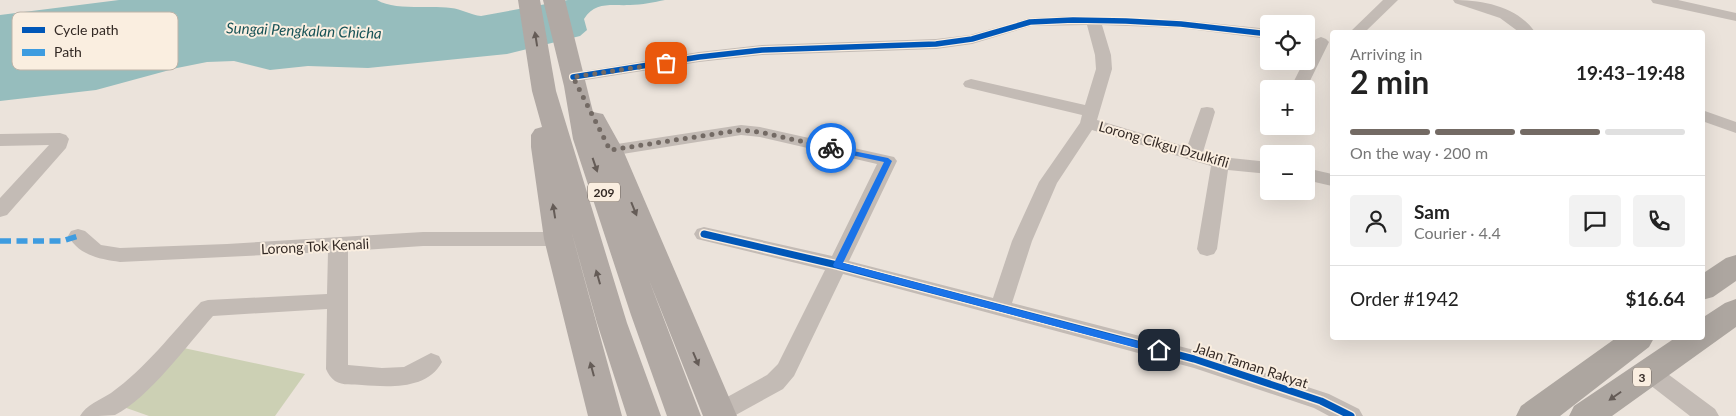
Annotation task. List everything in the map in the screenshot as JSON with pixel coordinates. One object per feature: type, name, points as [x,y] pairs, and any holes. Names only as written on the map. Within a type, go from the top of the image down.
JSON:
[{"type":"highway","points":[[1705,288],[1736,266]]},
{"type":"highway","points":[[1705,290],[1724,291],[1736,296]]},
{"type":"highway","points":[[1705,332],[1736,311]]},
{"type":"highway","points":[[1533,416],[1635,340]]},
{"type":"highway","name":"3","points":[[1586,416],[1695,340]]},
{"type":"main road","name":"209","points":[[529,0],[543,84],[612,323],[644,416]]},
{"type":"main road","name":"209","points":[[554,0],[586,139],[646,315],[684,416]]},
{"type":"main road","points":[[573,77],[610,150],[720,414]]},
{"type":"main road","points":[[543,84],[544,146],[558,239],[605,416]]},
{"type":"street","points":[[1359,30],[1391,0]]},
{"type":"street","points":[[1460,0],[1508,16],[1519,23],[1525,30]]},
{"type":"street","points":[[1658,0],[1736,17]]},
{"type":"street","points":[[1000,309],[1022,241],[1048,182],[1090,118],[1104,69],[1103,55],[1093,20]]},
{"type":"street","points":[[573,77],[699,57],[762,50],[936,44],[972,39],[1030,22],[1093,20],[1181,24],[1260,33]]},
{"type":"street","points":[[1302,80],[1320,42]]},
{"type":"street","name":"Lorong Cikgu Dzulkifli","points":[[971,84],[1090,118],[1220,163],[1260,167]]},
{"type":"street","points":[[1193,154],[1206,112]]},
{"type":"street","points":[[1705,115],[1736,128]]},
{"type":"street","points":[[610,150],[741,130],[760,132],[888,161],[786,370],[775,382],[720,414]]},
{"type":"street","points":[[0,140],[60,139],[60,144],[0,210]]},
{"type":"street","points":[[1207,249],[1220,163]]},
{"type":"street","points":[[1315,176],[1330,180]]},
{"type":"street","name":"Jalan Taman Rakyat","points":[[704,234],[837,265],[1194,359],[1321,401],[1351,416]]},
{"type":"street","name":"Lorong Tok Kenali","points":[[78,236],[96,251],[120,255],[338,245],[423,239],[558,239]]},
{"type":"street","points":[[338,245],[336,364],[340,372],[350,376],[403,377],[419,372],[431,362]]},
{"type":"street","points":[[87,416],[119,400],[148,374],[208,308],[337,300]]},
{"type":"street","points":[[1649,372],[1707,416]]},
{"type":"green space","points":[[179,347],[305,374],[275,416],[149,416],[118,405]]},
{"type":"water","name":"Sungai Pengkalan Chicha","points":[[119,0],[377,0],[403,7],[451,8],[481,16],[568,0],[665,0],[639,4],[610,5],[593,9],[584,19],[587,30],[580,36],[507,54],[368,68],[308,66],[270,70],[234,61],[207,62],[178,68],[178,12],[24,12]]},
{"type":"water","points":[[12,13],[12,70],[170,70],[96,90],[0,101],[0,15]]},
{"type":"marked path","points":[[0,241],[62,241],[78,236]]},
{"type":"cycle path","points":[[573,77],[699,57],[762,50],[936,44],[972,39],[1030,22],[1073,20],[1126,21],[1181,24],[1260,33]]},
{"type":"cycle path","points":[[704,234],[837,265],[1194,359],[1321,401],[1351,416]]},
{"type":"way so far","points":[[666,63],[573,77],[610,150],[741,130],[760,132],[831,148]]},
{"type":"route","points":[[831,148],[888,161],[837,265],[1159,350]]}]
